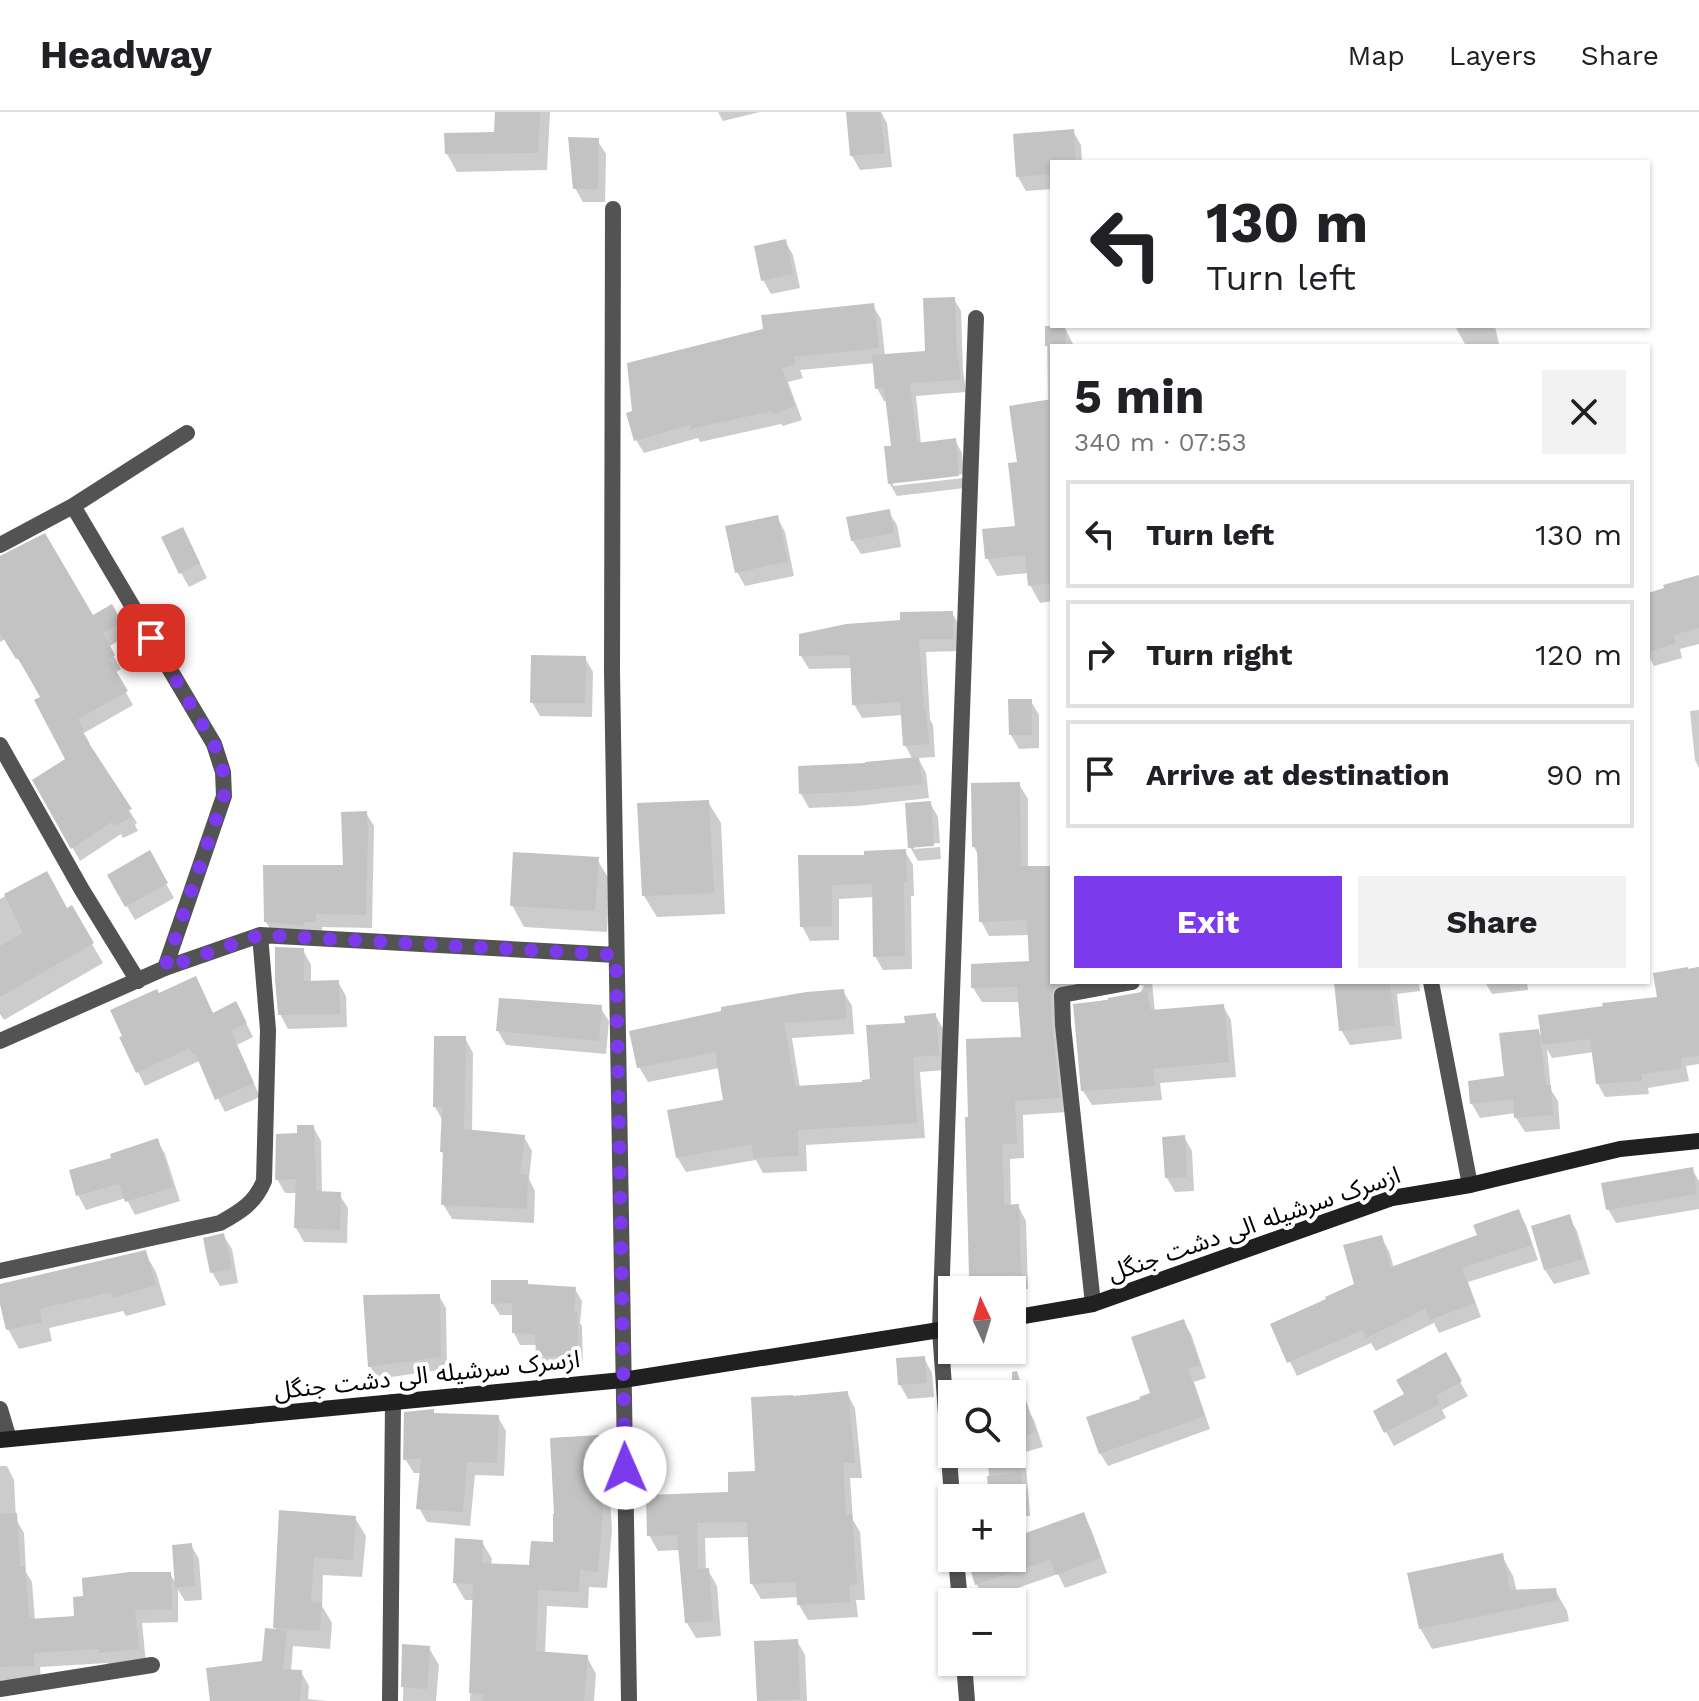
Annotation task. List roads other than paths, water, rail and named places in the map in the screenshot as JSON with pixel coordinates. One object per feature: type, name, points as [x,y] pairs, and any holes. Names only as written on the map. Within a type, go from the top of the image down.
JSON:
[{"type":"street","points":[[613,209],[612,672],[629,1701]]},
{"type":"street","points":[[948,1276],[976,318]]},
{"type":"street","points":[[0,545],[73,506],[187,433]]},
{"type":"street","points":[[73,506],[214,744],[223,772],[224,796],[165,968]]},
{"type":"street","points":[[0,745],[82,890],[138,981]]},
{"type":"street","points":[[0,1041],[165,968],[260,935],[616,955]]},
{"type":"street","points":[[0,1271],[220,1223],[239,1213],[259,1194],[264,1181],[268,1030],[260,935]]},
{"type":"street","points":[[1093,1304],[1062,995],[1121,984]]},
{"type":"street","points":[[1431,984],[1470,1185]]},
{"type":"street","name":"ازسرک سرشیله الی دشت جنگل","points":[[1026,1316],[1093,1304],[1392,1198],[1470,1185],[1620,1149],[1699,1141]]},
{"type":"street","name":"ازسرک سرشیله الی دشت جنگل","points":[[4,1440],[623,1380],[938,1330]]},
{"type":"street","points":[[947,1364],[952,1484]]},
{"type":"street","points":[[390,1701],[393,1402]]},
{"type":"street","points":[[0,1409],[4,1440]]},
{"type":"street","points":[[0,1689],[152,1665]]},
{"type":"street","points":[[965,1676],[967,1701]]}]
